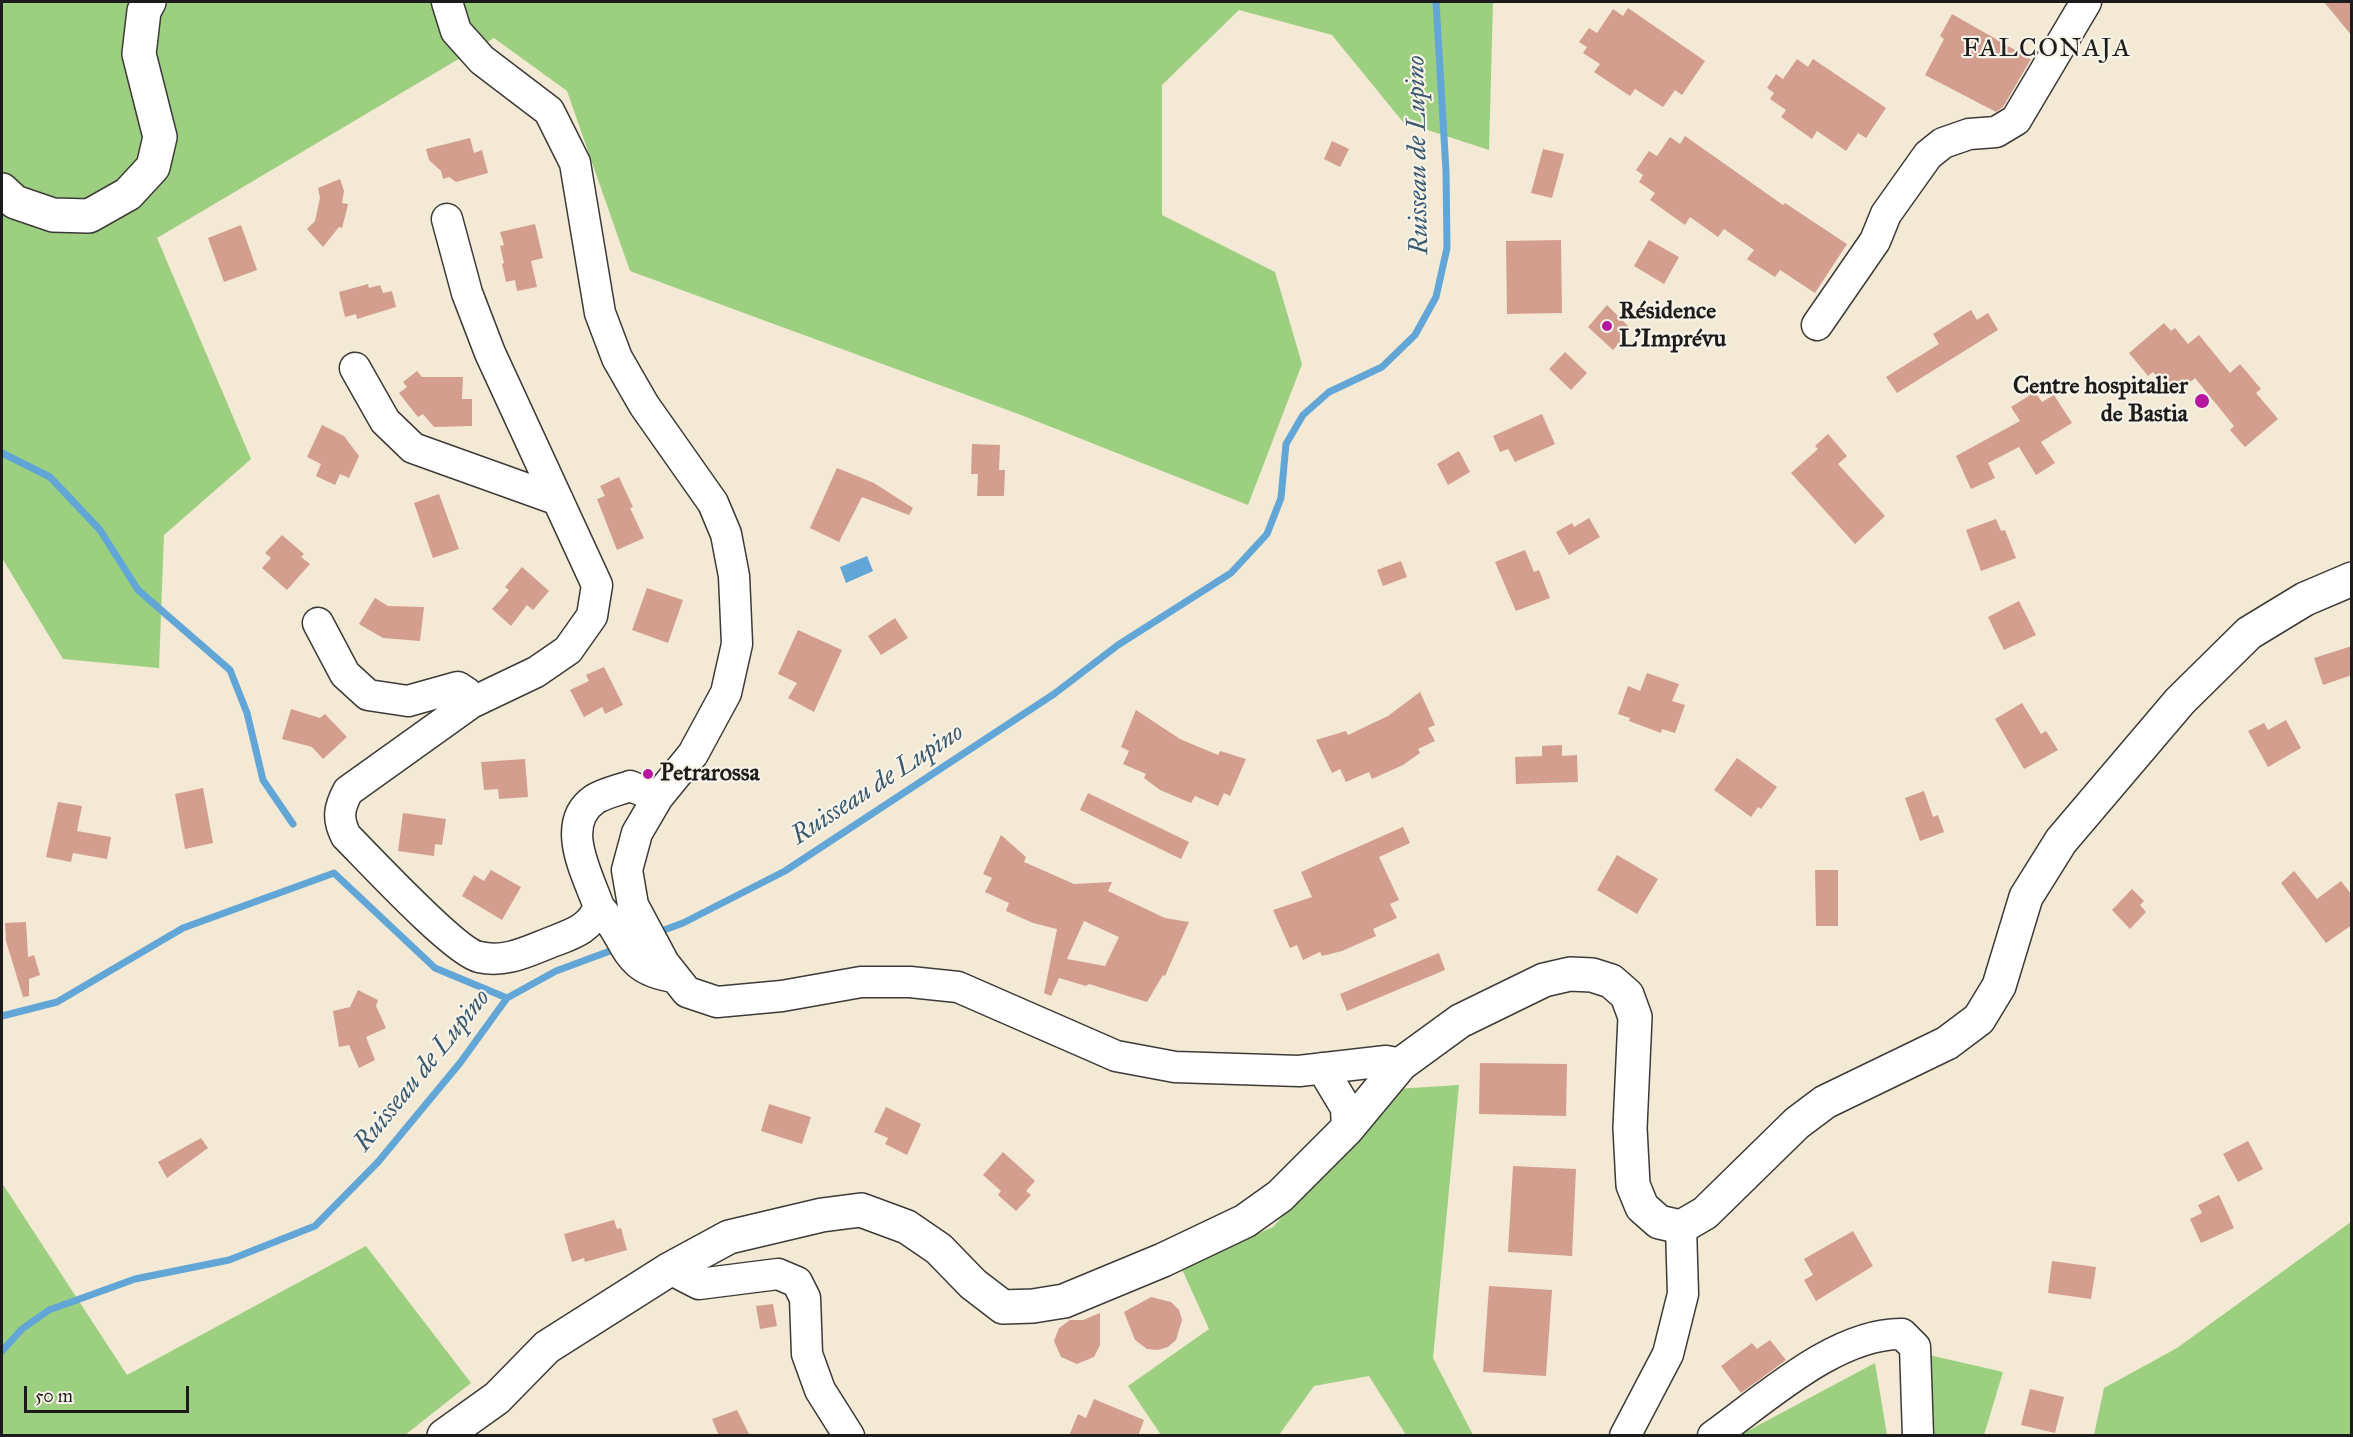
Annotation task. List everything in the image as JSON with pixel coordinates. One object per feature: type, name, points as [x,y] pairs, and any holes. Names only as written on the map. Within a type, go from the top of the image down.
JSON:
[{"type":"main road","points":[[2,190],[15,202],[53,215],[89,216],[128,194],[153,167],[160,137],[140,54],[144,11],[149,2]]},
{"type":"main road","points":[[444,1436],[497,1398],[547,1347],[670,1269],[729,1237],[822,1215],[861,1210],[908,1227],[939,1249],[973,1284],[1003,1307],[1033,1306],[1064,1301],[1163,1260],[1245,1221],[1280,1196],[1347,1129],[1401,1064],[1460,1021],[1544,980],[1570,974],[1592,975],[1611,981],[1627,995],[1635,1017],[1630,1128],[1633,1185],[1642,1207],[1659,1222],[1681,1227],[1706,1213],[1797,1124],[1825,1102],[1947,1043],[1979,1019],[1999,986],[2026,897],[2061,841],[2180,701],[2249,633],[2304,599],[2352,579]]},
{"type":"street","points":[[447,2],[456,31],[482,60],[549,111],[575,163],[600,313],[617,358],[644,405],[713,503],[726,534],[734,576],[737,644],[726,693],[693,754],[657,797],[637,833],[627,870],[633,905],[670,970],[687,992],[717,1002],[782,996],[861,982],[910,982],[958,987],[1116,1056],[1175,1067],[1299,1071],[1386,1060],[1401,1064]]},
{"type":"street","points":[[1817,325],[1875,241],[1886,214],[1928,155],[1943,143],[1969,134],[1996,132],[2016,120],[2086,2]]},
{"type":"street","points":[[447,219],[466,293],[490,353],[597,585],[592,616],[568,650],[536,672],[471,703],[348,791],[340,807],[339,823],[346,836],[454,942],[477,957],[508,959],[584,929],[599,907]]},
{"type":"street","points":[[356,368],[385,421],[413,448],[558,500]]},
{"type":"street","points":[[318,623],[345,674],[368,695],[408,701],[458,687],[467,693],[471,703]]},
{"type":"street","points":[[657,797],[630,786],[597,798],[585,807],[577,822],[576,840],[599,907],[619,933],[633,959],[653,974],[670,970]]},
{"type":"street","points":[[1322,1068],[1346,1108],[1347,1129]]},
{"type":"street","points":[[1625,1436],[1668,1354],[1683,1294],[1681,1227]]},
{"type":"street","points":[[670,1269],[699,1284],[778,1274],[797,1282],[805,1298],[807,1354],[820,1389],[849,1436]]},
{"type":"street","points":[[1713,1436],[1826,1356],[1883,1334],[1902,1334],[1915,1347],[1918,1436]]},
{"type":"green space","points":[[2,2],[1493,2],[1489,150],[1403,122],[1332,35],[1239,10],[1162,85],[1162,215],[1275,272],[1302,364],[1248,505],[1021,415],[630,271],[567,91],[494,38],[157,238],[251,459],[164,535],[159,668],[63,659],[2,558]]},
{"type":"green space","points":[[1459,1085],[1433,1358],[1473,1435],[1406,1435],[1369,1376],[1314,1386],[1279,1435],[1161,1435],[1128,1386],[1209,1329],[1181,1267],[1273,1227],[1396,1089]]},
{"type":"green space","points":[[2,1183],[127,1375],[366,1246],[471,1383],[405,1435],[2,1435]]},
{"type":"green space","points":[[2351,1222],[2351,1435],[2094,1435],[2104,1388],[2177,1348]]},
{"type":"green space","points":[[1929,1355],[2003,1372],[1984,1435],[1933,1435]]},
{"type":"green space","points":[[1875,1363],[1887,1435],[1740,1435]]},
{"type":"water","points":[[867,556],[873,571],[846,583],[840,567]]},
{"type":"building","points":[[2324,2],[2352,2],[2352,36]]},
{"type":"building","points":[[1628,8],[1705,61],[1682,95],[1675,90],[1663,107],[1635,89],[1630,96],[1594,72],[1600,64],[1583,53],[1587,47],[1579,42],[1589,28],[1597,33],[1613,9],[1623,16]]},
{"type":"building","points":[[1952,14],[2031,59],[2003,107],[1996,112],[1925,75],[1944,39],[1940,36]]},
{"type":"building","points":[[1797,59],[1808,67],[1813,59],[1886,108],[1866,138],[1858,133],[1846,151],[1817,131],[1812,139],[1781,117],[1786,110],[1770,99],[1774,93],[1767,88],[1776,74],[1783,79]]},
{"type":"building","points":[[1685,136],[1783,205],[1785,203],[1847,244],[1815,293],[1780,270],[1775,277],[1747,259],[1754,250],[1724,229],[1718,237],[1690,217],[1685,225],[1650,200],[1655,193],[1639,182],[1643,175],[1636,170],[1649,151],[1657,156],[1670,137],[1680,144]]},
{"type":"building","points":[[470,138],[474,153],[482,150],[488,173],[456,182],[449,177],[443,179],[441,171],[429,160],[426,149]]},
{"type":"building","points":[[1332,141],[1349,149],[1340,167],[1324,159]]},
{"type":"building","points":[[1543,149],[1564,154],[1552,198],[1531,193]]},
{"type":"building","points":[[340,179],[344,191],[342,203],[348,204],[346,213],[342,228],[339,227],[323,247],[307,229],[315,221],[320,198],[318,188]]},
{"type":"building","points":[[535,224],[543,258],[531,261],[537,287],[517,291],[515,280],[506,282],[500,246],[504,245],[500,232]]},
{"type":"building","points":[[241,225],[257,270],[224,282],[208,238]]},
{"type":"building","points":[[1561,240],[1562,313],[1507,314],[1506,241]]},
{"type":"building","points":[[1649,240],[1679,257],[1664,284],[1634,266]]},
{"type":"building","points":[[368,284],[369,288],[380,285],[383,293],[392,291],[396,307],[357,319],[356,314],[345,317],[339,292]]},
{"type":"building","name":"Résidence L'Imprévu","points":[[1607,305],[1631,329],[1613,350],[1588,327]]},
{"type":"building","points":[[1971,310],[1977,320],[1988,313],[1998,330],[1897,393],[1886,377],[1939,344],[1933,334]]},
{"type":"building","points":[[2164,323],[2171,331],[2175,328],[2188,344],[2199,335],[2230,373],[2240,364],[2261,389],[2256,393],[2278,419],[2245,447],[2230,430],[2234,426],[2195,378],[2173,396],[2153,372],[2148,376],[2129,353]]},
{"type":"building","points":[[1565,352],[1587,373],[1571,390],[1549,369]]},
{"type":"building","points":[[417,371],[422,377],[463,377],[462,399],[472,399],[472,426],[434,427],[423,414],[418,417],[399,393],[407,387],[403,382]]},
{"type":"building","points":[[2035,392],[2042,402],[2054,395],[2072,423],[2041,442],[2055,463],[2036,475],[2019,447],[1988,463],[1995,478],[1971,489],[1956,456],[2020,421],[2011,407]]},
{"type":"building","points":[[1542,414],[1555,444],[1515,462],[1508,449],[1500,452],[1493,436]]},
{"type":"building","points":[[322,425],[344,436],[359,456],[349,478],[340,474],[335,485],[316,476],[321,464],[307,457]]},
{"type":"building","points":[[1828,434],[1847,456],[1838,464],[1885,516],[1855,544],[1791,473],[1818,449],[1815,446]]},
{"type":"building","points":[[972,444],[1000,445],[999,470],[1005,470],[1004,496],[977,496],[978,474],[971,474]]},
{"type":"building","points":[[1459,451],[1470,472],[1448,485],[1437,464]]},
{"type":"building","points":[[837,468],[874,483],[913,508],[909,515],[862,497],[839,542],[810,528]]},
{"type":"building","points":[[619,477],[644,538],[617,550],[597,499],[605,496],[600,486]]},
{"type":"building","points":[[439,494],[459,549],[433,558],[414,503]]},
{"type":"building","points":[[1589,518],[1600,537],[1569,555],[1556,532],[1572,523],[1574,527]]},
{"type":"building","points":[[1996,519],[2001,531],[2005,530],[2016,558],[1981,571],[1966,530]]},
{"type":"building","points":[[282,535],[304,554],[301,557],[310,564],[287,590],[262,568],[271,558],[265,553]]},
{"type":"building","points":[[1525,550],[1534,572],[1539,570],[1550,598],[1516,611],[1495,562]]},
{"type":"building","points":[[1401,561],[1407,577],[1383,586],[1377,570]]},
{"type":"building","points":[[522,567],[549,591],[533,610],[527,605],[511,626],[492,609],[509,590],[505,587]]},
{"type":"building","points":[[647,588],[683,600],[668,643],[632,630]]},
{"type":"building","points":[[375,598],[388,606],[424,607],[420,641],[383,638],[359,624]]},
{"type":"building","points":[[2019,601],[2036,635],[2004,650],[1988,617]]},
{"type":"building","points":[[895,618],[908,638],[881,655],[868,636]]},
{"type":"building","points":[[798,630],[842,650],[814,712],[788,698],[797,683],[778,674]]},
{"type":"building","points":[[2352,646],[2352,675],[2323,685],[2314,658]]},
{"type":"building","points":[[604,667],[623,705],[605,714],[602,707],[584,717],[570,690],[589,681],[586,675]]},
{"type":"building","points":[[1647,673],[1679,684],[1672,701],[1685,705],[1675,733],[1662,729],[1661,733],[1629,721],[1630,718],[1618,714],[1628,686],[1640,691]]},
{"type":"building","points":[[1420,692],[1435,725],[1428,728],[1435,741],[1418,749],[1420,753],[1403,765],[1372,779],[1369,772],[1346,782],[1340,769],[1332,773],[1316,740],[1346,731],[1348,735],[1388,716]]},
{"type":"building","points":[[2022,703],[2041,734],[2046,731],[2058,750],[2024,769],[1995,719]]},
{"type":"building","points":[[291,709],[320,718],[325,714],[347,737],[323,759],[312,747],[282,739]]},
{"type":"building","points":[[1136,710],[1180,739],[1218,755],[1220,751],[1246,759],[1230,796],[1224,793],[1218,806],[1195,796],[1191,803],[1160,790],[1144,778],[1146,774],[1123,764],[1129,751],[1121,747]]},
{"type":"building","points":[[2286,720],[2301,748],[2268,767],[2248,731],[2264,723],[2268,730]]},
{"type":"building","points":[[1562,745],[1562,756],[1577,755],[1578,782],[1516,784],[1515,757],[1542,756],[1542,746]]},
{"type":"building","points":[[1737,758],[1777,787],[1761,809],[1758,807],[1751,817],[1714,790]]},
{"type":"building","points":[[525,759],[528,797],[499,799],[498,789],[484,790],[481,762]]},
{"type":"building","points":[[203,788],[213,843],[185,849],[175,794]]},
{"type":"building","points":[[1924,791],[1933,817],[1938,815],[1944,832],[1920,841],[1905,798]]},
{"type":"building","points":[[1088,793],[1189,842],[1181,859],[1080,810]]},
{"type":"building","points":[[58,802],[82,806],[77,831],[111,837],[107,859],[73,853],[71,862],[46,857]]},
{"type":"building","points":[[403,813],[446,819],[442,845],[435,844],[434,856],[398,851]]},
{"type":"building","points":[[1403,827],[1410,843],[1379,857],[1399,900],[1390,904],[1397,918],[1373,929],[1376,936],[1342,951],[1322,956],[1320,952],[1303,960],[1297,945],[1290,948],[1273,910],[1312,897],[1301,872]]},
{"type":"building","points":[[1001,835],[1026,857],[1024,862],[1074,884],[1112,882],[1108,891],[1165,918],[1189,922],[1165,976],[1163,975],[1147,1002],[1089,984],[1086,986],[1059,978],[1051,996],[1044,993],[1057,929],[1033,923],[1006,911],[1009,903],[985,892],[992,878],[983,874]],"holes":[[[1084,921],[1119,937],[1105,966],[1067,959]]]},
{"type":"building","points":[[1617,855],[1658,879],[1637,914],[1597,890]]},
{"type":"building","points":[[491,870],[521,887],[502,920],[462,896],[474,875],[484,881]]},
{"type":"building","points":[[1815,870],[1838,870],[1838,926],[1816,926]]},
{"type":"building","points":[[2294,871],[2317,899],[2341,881],[2352,895],[2352,925],[2326,943],[2281,883]]},
{"type":"building","points":[[2132,889],[2144,901],[2140,905],[2146,912],[2130,929],[2112,910]]},
{"type":"building","points":[[26,922],[28,957],[34,955],[40,975],[29,979],[29,996],[23,997],[6,941],[5,923]]},
{"type":"building","points":[[1439,953],[1445,970],[1347,1011],[1340,994]]},
{"type":"building","points":[[358,990],[378,1000],[376,1006],[386,1028],[366,1037],[375,1060],[359,1068],[349,1045],[339,1047],[333,1011],[350,1007]]},
{"type":"building","points":[[1480,1063],[1567,1064],[1566,1116],[1479,1114]]},
{"type":"building","points":[[769,1104],[811,1117],[802,1144],[761,1131]]},
{"type":"building","points":[[886,1107],[921,1124],[907,1155],[885,1144],[888,1138],[874,1132]]},
{"type":"building","points":[[201,1138],[208,1148],[167,1178],[158,1162]]},
{"type":"building","points":[[2248,1141],[2263,1169],[2238,1182],[2223,1154]]},
{"type":"building","points":[[1003,1152],[1035,1181],[1026,1191],[1031,1195],[1016,1211],[998,1195],[1001,1191],[983,1175]]},
{"type":"building","points":[[1513,1166],[1576,1169],[1572,1256],[1508,1252]]},
{"type":"building","points":[[2219,1195],[2234,1228],[2201,1243],[2190,1219],[2202,1213],[2198,1205]]},
{"type":"building","points":[[614,1220],[617,1229],[621,1228],[627,1250],[585,1262],[584,1258],[572,1262],[564,1234]]},
{"type":"building","points":[[1853,1231],[1873,1266],[1816,1301],[1804,1280],[1813,1275],[1804,1259]]},
{"type":"building","points":[[2052,1261],[2096,1267],[2091,1299],[2048,1293]]},
{"type":"building","points":[[1489,1286],[1552,1290],[1546,1376],[1483,1372]]},
{"type":"building","points":[[1151,1297],[1171,1302],[1179,1310],[1182,1320],[1176,1340],[1168,1347],[1158,1350],[1147,1349],[1135,1340],[1124,1312]]},
{"type":"building","points":[[773,1304],[777,1326],[760,1329],[756,1306]]},
{"type":"building","points":[[1100,1313],[1100,1345],[1094,1357],[1077,1364],[1061,1357],[1054,1341],[1059,1328],[1070,1320],[1083,1320]]},
{"type":"building","points":[[1770,1340],[1786,1360],[1741,1393],[1721,1366],[1752,1343],[1757,1349]]},
{"type":"building","points":[[2030,1389],[2064,1397],[2055,1433],[2021,1425]]},
{"type":"building","points":[[1094,1399],[1144,1420],[1138,1436],[1069,1436],[1078,1414],[1086,1418]]},
{"type":"building","points":[[737,1410],[750,1436],[719,1436],[712,1419]]},
{"type":"waterway","name":"Ruisseau de Lupino","points":[[656,933],[683,923],[785,871],[1054,694],[1118,645],[1231,573],[1267,534],[1281,498],[1286,444],[1303,415],[1329,392],[1382,367],[1415,335],[1436,297],[1447,248],[1446,171],[1436,2]]},
{"type":"waterway","points":[[2,453],[50,477],[100,530],[138,590],[230,670],[247,713],[263,780],[293,824]]},
{"type":"waterway","points":[[2,1016],[57,1002],[183,928],[334,873],[435,968],[507,998]]},
{"type":"waterway","name":"Ruisseau de Lupino","points":[[2,1351],[22,1329],[49,1310],[135,1279],[229,1260],[315,1226],[378,1162],[460,1063],[507,998],[556,971],[618,948]]},
{"type":"place","name":"Résidence L'Imprévu","points":[[1607,326]]},
{"type":"place","name":"Centre hospitalier de Bastia","points":[[2202,401]]},
{"type":"place","name":"Petrarossa","points":[[648,774]]},
{"type":"district","name":"FALCONAJA","points":[[2047,50]]}]
